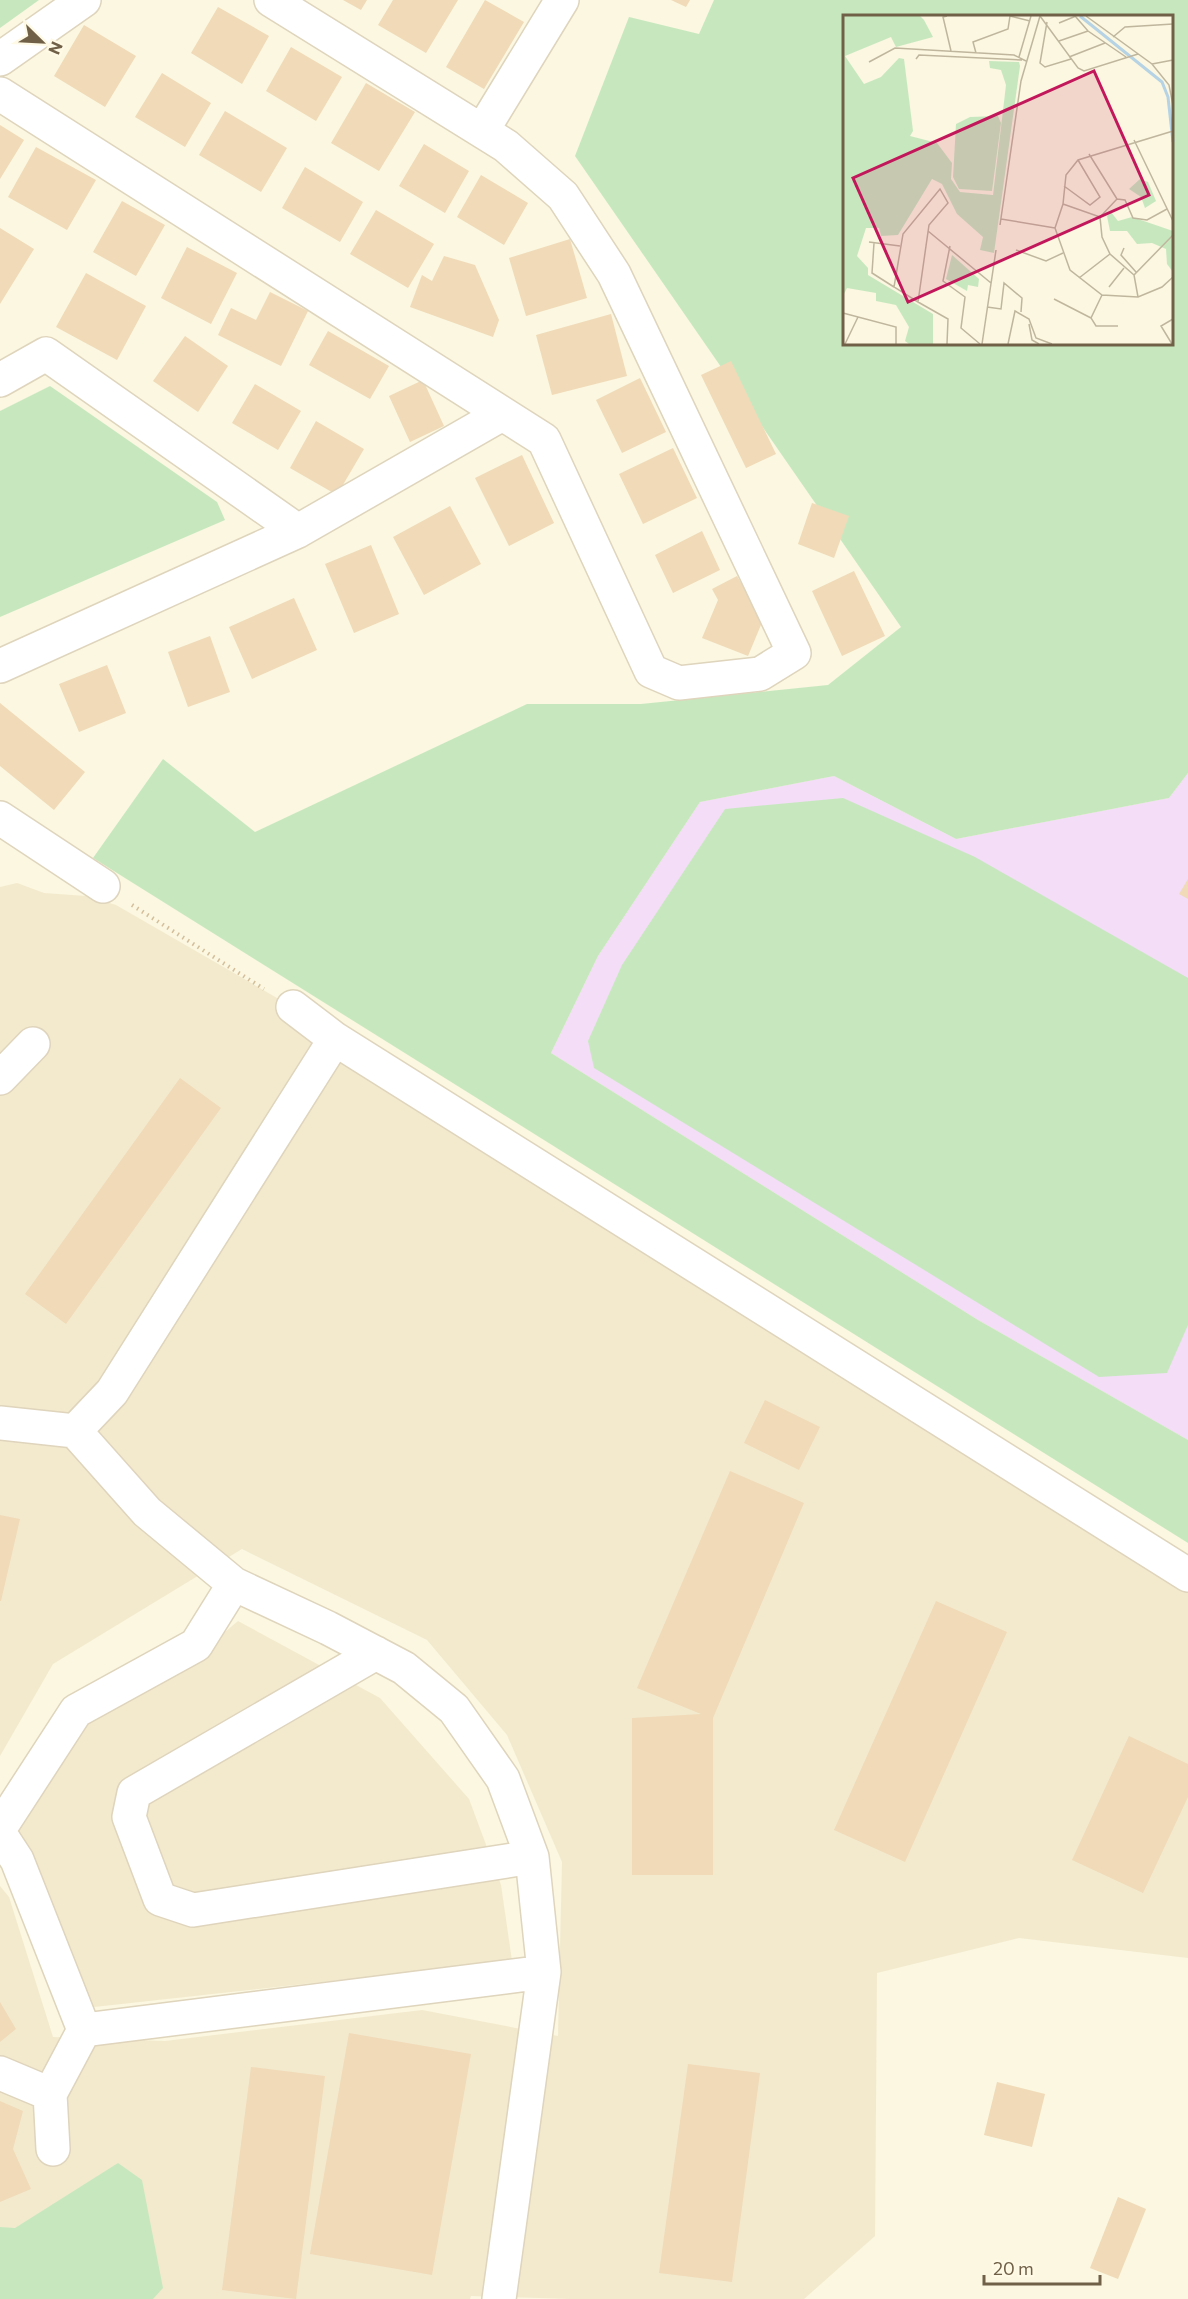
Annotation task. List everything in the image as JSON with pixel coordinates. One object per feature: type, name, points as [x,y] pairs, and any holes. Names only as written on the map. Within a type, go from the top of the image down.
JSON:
[{"type":"street","points":[[0,59],[84,0]]},
{"type":"street","points":[[0,94],[544,440],[651,671],[679,683],[760,675],[794,653],[614,274],[563,196],[506,146],[271,0]]},
{"type":"street","points":[[482,131],[562,0]]},
{"type":"street","points":[[0,380],[46,354],[298,531]]},
{"type":"street","points":[[0,666],[298,531],[502,414]]},
{"type":"street","points":[[0,818],[103,886]]},
{"type":"street","points":[[293,1007],[335,1039],[1188,1575]]},
{"type":"street","points":[[75,1431],[112,1392],[335,1039]]},
{"type":"street","points":[[0,1078],[33,1044]]},
{"type":"street","points":[[0,1423],[75,1431],[147,1512],[234,1584],[328,1628],[404,1668],[454,1709],[503,1779],[532,1857],[544,1972],[499,2299]]},
{"type":"street","points":[[0,1828],[76,1712],[196,1645],[234,1584]]},
{"type":"street","points":[[376,1653],[134,1793],[129,1817],[160,1899],[193,1910],[532,1857]]},
{"type":"street","points":[[0,1834],[17,1860],[84,2030],[50,2094],[53,2149]]},
{"type":"street","points":[[84,2030],[544,1972]]},
{"type":"street","points":[[0,2073],[50,2094]]},
{"type":"path","points":[[103,886],[293,1007]]},
{"type":"shaded area","points":[[1188,773],[1188,1440],[978,1320],[551,1053],[598,956],[700,802],[834,776],[956,839],[1169,798]]},
{"type":"shaded area","points":[[17,883],[44,893],[86,896],[116,905],[303,1013],[1188,1583],[1188,1958],[1019,1938],[877,1973],[875,2236],[804,2299],[570,2299],[471,2296],[470,2299],[0,2299],[0,1886],[9,1897],[53,2037],[165,2041],[422,2010],[558,2036],[562,1862],[507,1735],[427,1640],[242,1549],[53,1664],[0,1756],[0,887]]},
{"type":"shaded area","points":[[238,1621],[380,1698],[469,1799],[501,1885],[512,1961],[94,2007],[83,1999],[12,1832],[87,1718],[205,1649]]},
{"type":"green space","points":[[0,0],[39,0],[0,28]]},
{"type":"green space","points":[[714,0],[1188,0],[1188,773],[1169,798],[956,839],[834,776],[700,802],[598,956],[551,1053],[978,1320],[1188,1440],[1188,1543],[93,858],[163,759],[255,832],[527,704],[641,704],[828,685],[901,627],[575,156],[629,17],[699,34]]},
{"type":"green space","points":[[50,386],[217,502],[225,520],[0,617],[0,411]]},
{"type":"green space","points":[[843,798],[975,857],[1188,978],[1188,1325],[1167,1373],[1099,1377],[594,1068],[588,1041],[622,965],[725,809]]},
{"type":"green space","points":[[118,2163],[142,2180],[163,2288],[153,2299],[0,2299],[0,2227],[15,2228]]},
{"type":"building","points":[[343,0],[367,0],[361,10]]},
{"type":"building","points":[[393,0],[458,0],[426,53],[378,25]]},
{"type":"building","points":[[485,0],[524,22],[484,89],[446,67]]},
{"type":"building","points":[[671,0],[690,0],[686,7]]},
{"type":"building","points":[[218,7],[269,36],[242,84],[191,53]]},
{"type":"building","points":[[84,25],[136,56],[105,107],[54,76]]},
{"type":"building","points":[[291,47],[342,77],[316,121],[266,91]]},
{"type":"building","points":[[162,73],[211,103],[185,147],[135,117]]},
{"type":"building","points":[[366,83],[415,112],[379,171],[331,143]]},
{"type":"building","points":[[225,111],[287,148],[261,192],[199,155]]},
{"type":"building","points":[[0,125],[24,140],[0,179]]},
{"type":"building","points":[[424,144],[469,171],[445,213],[399,186]]},
{"type":"building","points":[[36,147],[96,180],[67,230],[8,197]]},
{"type":"building","points":[[305,167],[363,202],[340,242],[282,208]]},
{"type":"building","points":[[481,175],[528,203],[504,245],[457,217]]},
{"type":"building","points":[[122,201],[165,225],[136,276],[93,252]]},
{"type":"building","points":[[376,210],[434,244],[408,288],[350,254]]},
{"type":"building","points":[[0,228],[34,249],[0,304]]},
{"type":"building","points":[[570,239],[587,298],[526,316],[509,258]]},
{"type":"building","points":[[187,247],[237,273],[211,324],[161,298]]},
{"type":"building","points":[[444,256],[475,265],[499,320],[493,337],[410,307],[422,275],[432,281]]},
{"type":"building","points":[[86,273],[146,306],[117,360],[56,327]]},
{"type":"building","points":[[270,292],[308,311],[281,366],[218,335],[231,308],[256,320]]},
{"type":"building","points":[[611,314],[627,376],[552,395],[536,335]]},
{"type":"building","points":[[328,331],[389,366],[370,399],[309,365]]},
{"type":"building","points":[[185,336],[228,366],[198,412],[153,381]]},
{"type":"building","points":[[731,361],[776,454],[746,468],[701,375]]},
{"type":"building","points":[[640,378],[666,432],[622,453],[596,400]]},
{"type":"building","points":[[423,380],[444,426],[410,442],[389,396]]},
{"type":"building","points":[[255,384],[301,411],[278,450],[232,423]]},
{"type":"building","points":[[316,421],[364,449],[337,495],[290,468]]},
{"type":"building","points":[[673,448],[697,498],[643,524],[619,474]]},
{"type":"building","points":[[522,455],[554,523],[509,546],[475,478]]},
{"type":"building","points":[[812,503],[849,516],[834,558],[798,544]]},
{"type":"building","points":[[450,506],[481,564],[424,595],[393,537]]},
{"type":"building","points":[[702,531],[720,570],[673,593],[655,555]]},
{"type":"building","points":[[371,545],[399,614],[354,633],[325,564]]},
{"type":"building","points":[[854,571],[885,636],[842,656],[812,591]]},
{"type":"building","points":[[737,576],[763,620],[748,656],[702,638],[718,600],[712,589]]},
{"type":"building","points":[[294,598],[317,650],[252,679],[229,627]]},
{"type":"building","points":[[210,636],[230,692],[188,707],[168,652]]},
{"type":"building","points":[[107,665],[126,713],[79,732],[59,684]]},
{"type":"building","points":[[0,703],[85,772],[54,810],[0,766]]},
{"type":"building","points":[[1188,879],[1188,899],[1179,894]]},
{"type":"building","points":[[180,1078],[221,1108],[66,1324],[25,1294]]},
{"type":"building","points":[[765,1400],[820,1427],[799,1470],[744,1443]]},
{"type":"building","points":[[730,1471],[804,1503],[713,1718],[713,1875],[632,1875],[632,1718],[701,1714],[637,1688]]},
{"type":"building","points":[[0,1515],[20,1519],[1,1601],[0,1601]]},
{"type":"building","points":[[936,1601],[1007,1632],[905,1862],[834,1830]]},
{"type":"building","points":[[1129,1736],[1188,1764],[1188,1797],[1143,1893],[1072,1860]]},
{"type":"building","points":[[0,2002],[16,2029],[0,2042]]},
{"type":"building","points":[[349,2033],[471,2054],[432,2275],[310,2254]]},
{"type":"building","points":[[688,2064],[760,2073],[732,2282],[659,2273]]},
{"type":"building","points":[[251,2067],[325,2076],[296,2299],[222,2290]]},
{"type":"building","points":[[997,2082],[1045,2094],[1032,2147],[984,2135]]},
{"type":"building","points":[[0,2101],[23,2111],[13,2149],[31,2189],[0,2202]]},
{"type":"building","points":[[1118,2197],[1146,2209],[1118,2279],[1090,2268]]}]
